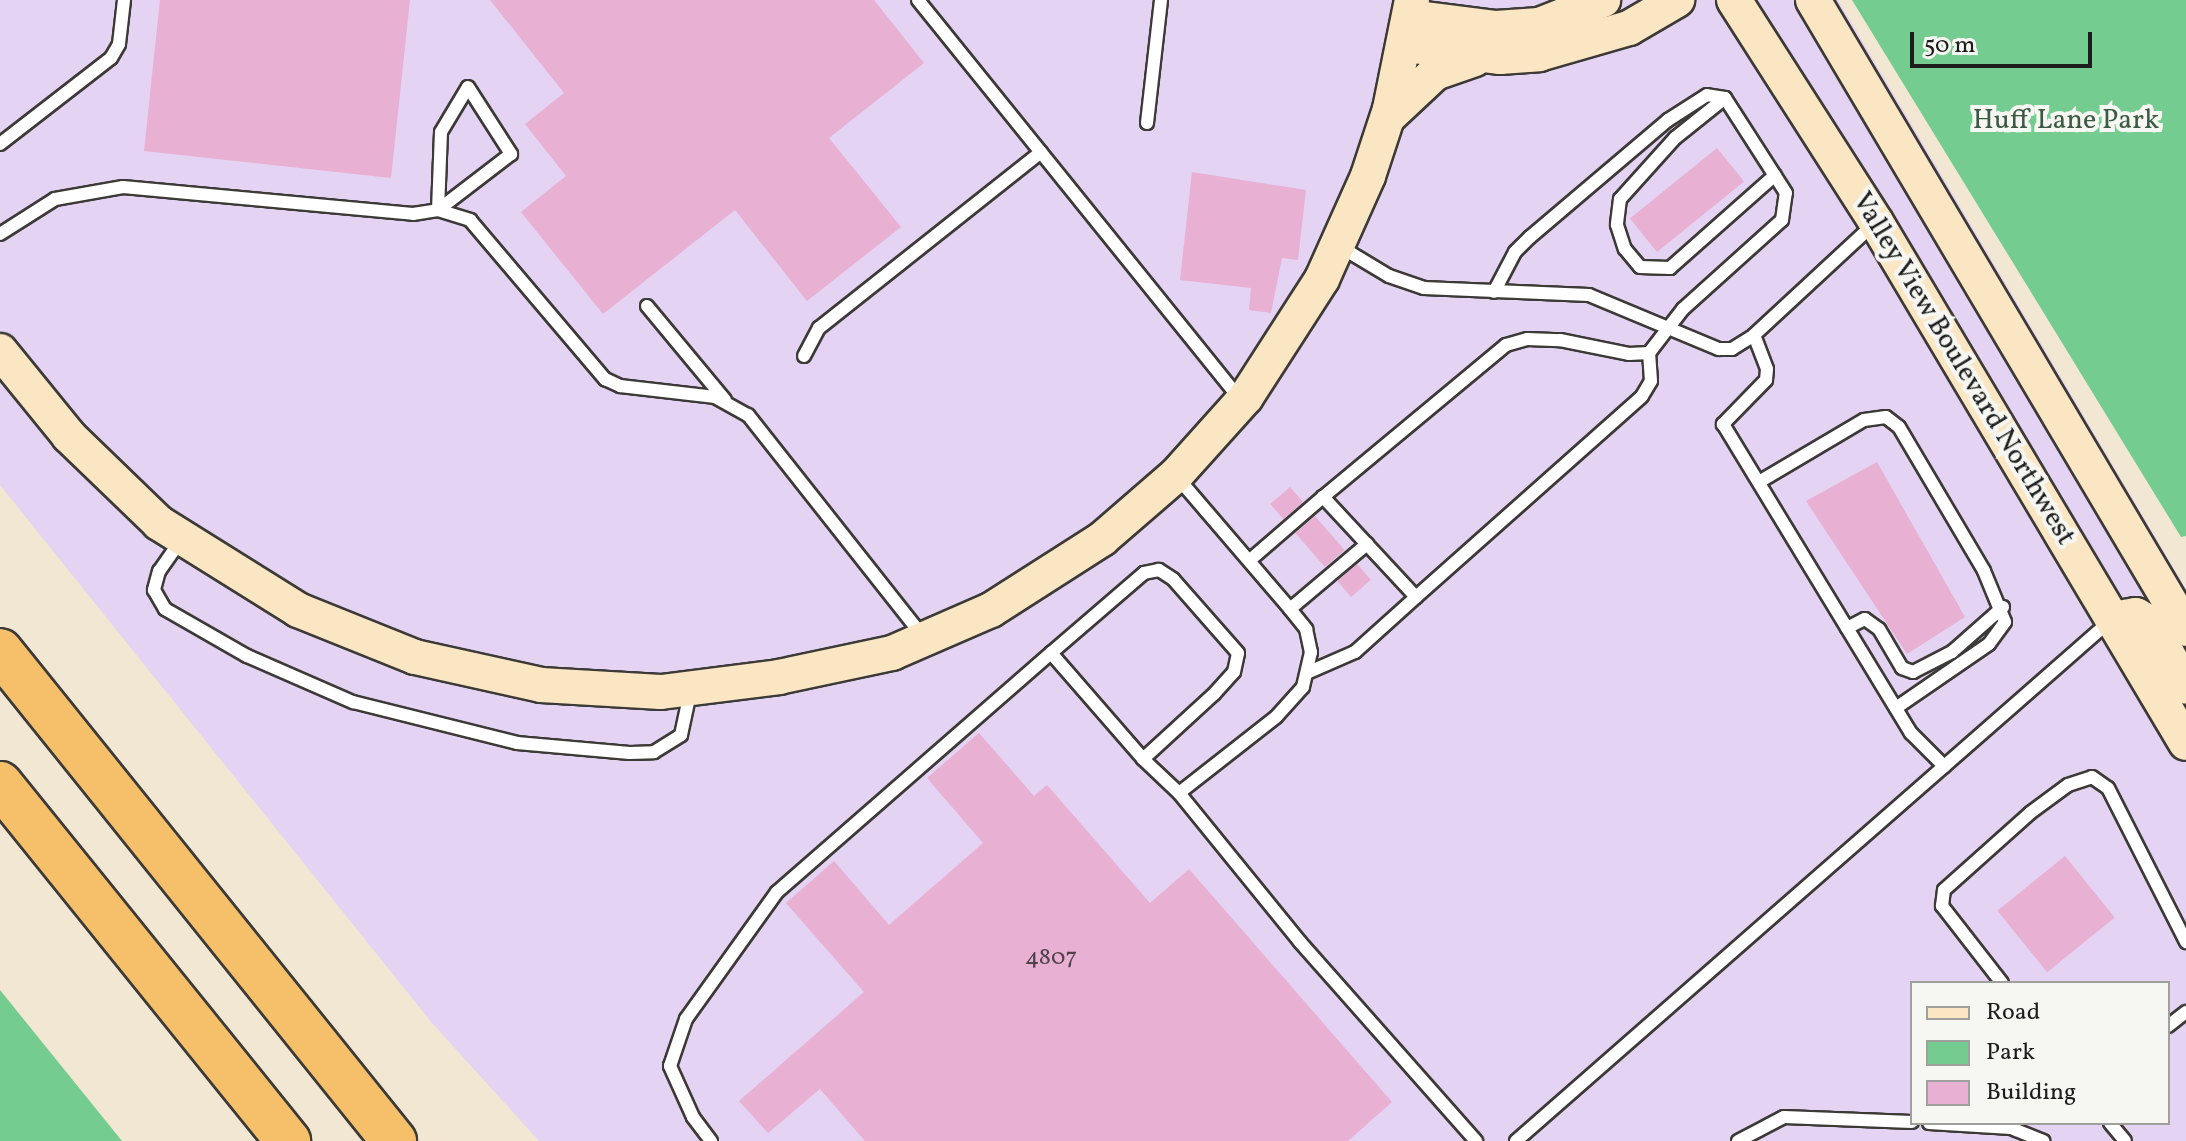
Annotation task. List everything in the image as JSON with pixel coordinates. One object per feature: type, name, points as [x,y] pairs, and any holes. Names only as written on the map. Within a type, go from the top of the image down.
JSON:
[{"type":"highway","points":[[0,651],[387,1131]]},
{"type":"highway","points":[[0,784],[288,1141]]},
{"type":"street","points":[[1452,0],[1491,20],[1525,26]]},
{"type":"street","points":[[1409,21],[1525,26],[1603,0]]},
{"type":"street","points":[[1387,117],[1435,73],[1492,56],[1583,44],[1629,28],[1677,0]]},
{"type":"street","name":"Valley View Boulevard Northwest","points":[[1734,0],[1876,222],[2186,743]]},
{"type":"street","name":"Valley View Boulevard Northwest","points":[[1813,0],[2186,629]]},
{"type":"street","points":[[1409,21],[1492,56]]},
{"type":"street","points":[[0,351],[69,436],[182,540],[298,610],[415,657],[541,685],[691,690],[830,668],[925,641],[1027,590],[1102,539],[1176,475],[1242,401],[1287,340],[1339,246],[1387,117],[1409,21]]},
{"type":"street","points":[[2113,619],[2136,615],[2150,623],[2186,687]]},
{"type":"lane","points":[[0,144],[111,58],[119,44],[124,0]]},
{"type":"lane","points":[[918,0],[1242,401]]},
{"type":"lane","points":[[1147,123],[1161,0]]},
{"type":"lane","points":[[468,87],[511,154],[438,210],[441,132],[468,87]]},
{"type":"lane","points":[[1179,793],[1276,717],[1309,672],[1355,652],[1642,396],[1651,381],[1649,353],[1668,326],[1782,220],[1786,193],[1725,98],[1707,95],[1668,120],[1515,252],[1494,292]]},
{"type":"lane","points":[[1725,98],[1675,138],[1620,199],[1617,225],[1625,249],[1640,267],[1670,268],[1775,175]]},
{"type":"lane","points":[[804,356],[819,328],[1041,152]]},
{"type":"lane","points":[[0,234],[55,199],[123,187],[413,214],[438,210],[470,220],[605,379],[620,386],[725,400]]},
{"type":"lane","points":[[1339,246],[1389,276],[1424,288],[1589,295],[1719,349],[1732,349],[1754,335],[1876,222]]},
{"type":"lane","points":[[647,306],[725,400],[748,415],[925,641]]},
{"type":"lane","points":[[1754,335],[1767,369],[1766,380],[1723,424],[1911,733],[1944,766]]},
{"type":"lane","points":[[1250,560],[1506,345],[1527,339],[1560,340],[1629,354],[1649,353]]},
{"type":"lane","points":[[1759,482],[1864,420],[1886,417],[1899,427],[2003,607],[2005,622],[1989,644],[1896,708]]},
{"type":"lane","points":[[1176,475],[1290,609],[1308,636],[1309,672]]},
{"type":"lane","points":[[1323,497],[1416,597]]},
{"type":"lane","points":[[182,540],[159,571],[154,590],[165,609],[247,656],[353,702],[517,743],[630,753],[654,752],[681,735],[691,690]]},
{"type":"lane","points":[[1290,609],[1367,544]]},
{"type":"lane","points":[[711,1141],[693,1117],[670,1066],[686,1019],[777,892],[1144,573],[1159,570],[1220,630],[1238,653],[1234,672],[1143,759]]},
{"type":"lane","points":[[1847,628],[1865,619],[1879,629],[1902,668],[1913,672],[1952,652],[2003,607]]},
{"type":"lane","points":[[1516,1141],[2113,619]]},
{"type":"lane","points":[[1051,653],[1143,759],[1179,793],[1300,942],[1476,1141]]},
{"type":"lane","points":[[2000,981],[1942,906],[1944,890],[2030,813],[2068,785],[2092,777],[2108,788],[2186,942]]},
{"type":"lane","points":[[2170,1024],[2186,1012]]},
{"type":"lane","points":[[1738,1141],[1784,1117],[1910,1122]]},
{"type":"lane","points":[[1962,1125],[2011,1128],[2044,1141]]},
{"type":"lane","points":[[2112,1125],[2125,1141]]},
{"type":"shaded area","points":[[0,0],[1838,0],[2186,589],[2186,1141],[539,1141],[432,1023],[0,485]]},
{"type":"green space","name":"Huff Lane Park","points":[[1852,0],[2186,0],[2186,536],[2181,537]]},
{"type":"green space","points":[[0,990],[122,1141],[0,1141]]},
{"type":"building","points":[[160,0],[410,0],[391,178],[144,151]]},
{"type":"building","points":[[490,0],[874,0],[924,63],[829,138],[901,227],[807,301],[735,210],[603,314],[521,212],[566,176],[525,124],[564,93]]},
{"type":"building","points":[[1717,148],[1744,181],[1657,252],[1630,218]]},
{"type":"building","points":[[1192,172],[1306,190],[1298,260],[1282,258],[1271,313],[1249,310],[1251,288],[1180,280]]},
{"type":"building","points":[[1877,462],[1965,617],[1907,654],[1806,501]]},
{"type":"building","points":[[1290,487],[1303,502],[1283,519],[1270,504]]},
{"type":"building","points":[[1315,516],[1345,550],[1325,567],[1295,533]]},
{"type":"building","points":[[1357,564],[1371,580],[1351,597],[1337,581]]},
{"type":"building","points":[[979,733],[1034,796],[1047,785],[1150,903],[1189,869],[1392,1102],[1348,1141],[865,1141],[820,1089],[768,1133],[739,1101],[864,992],[786,903],[834,861],[889,925],[983,843],[927,778]]},
{"type":"building","points":[[2065,856],[2115,917],[2047,972],[1997,911]]}]
